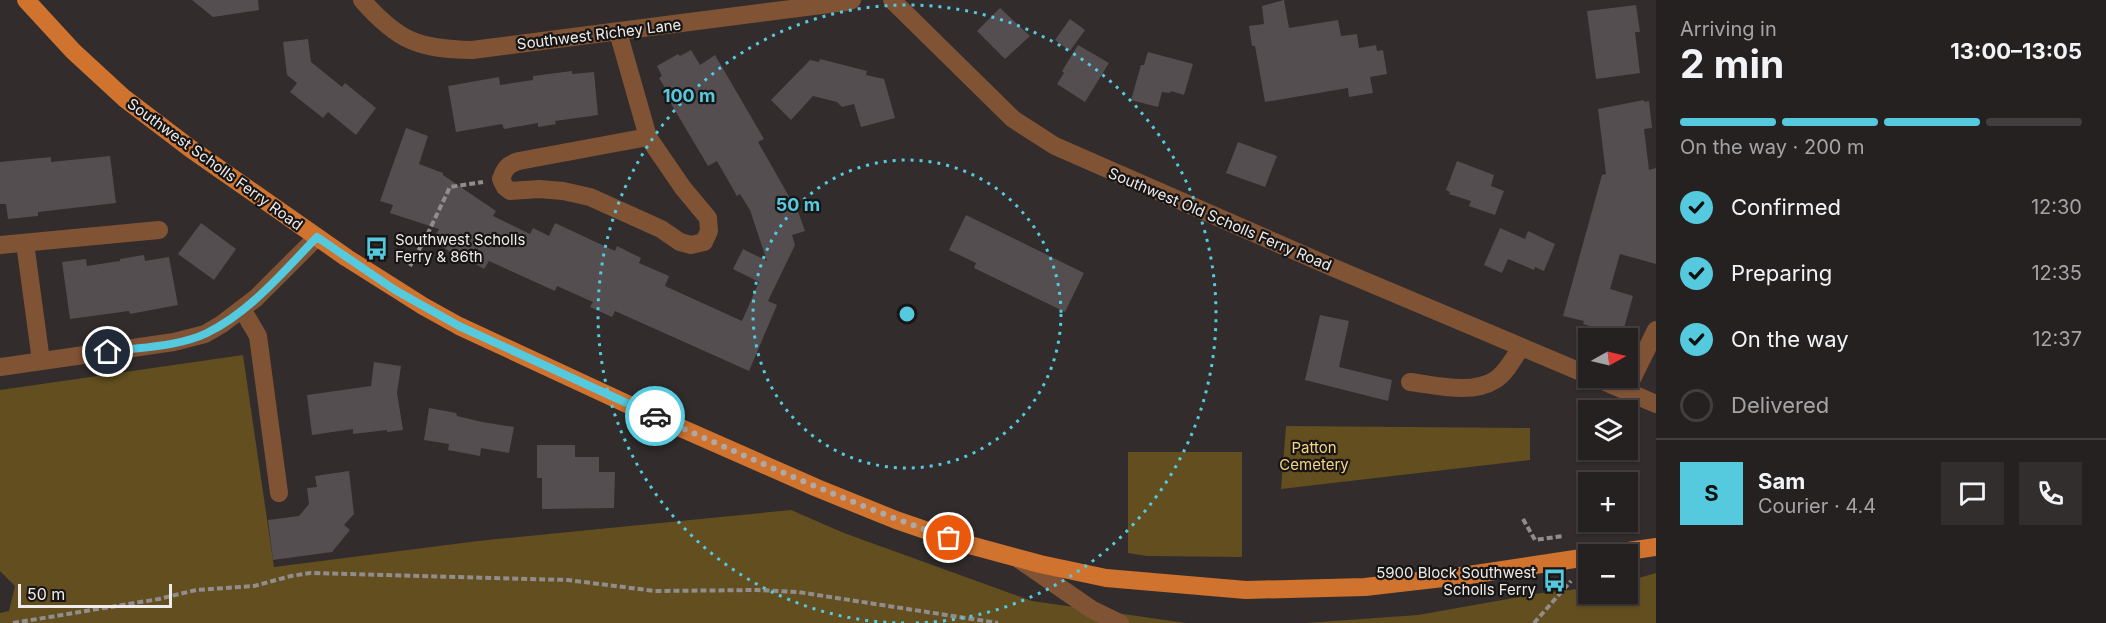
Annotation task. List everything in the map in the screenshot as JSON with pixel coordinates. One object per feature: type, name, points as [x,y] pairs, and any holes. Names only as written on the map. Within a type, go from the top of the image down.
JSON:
[{"type":"main road","name":"Southwest Scholls Ferry Road","points":[[26,0],[73,51],[124,98],[191,149],[395,290],[450,321],[639,410],[896,520],[1018,559],[1106,578],[1246,590],[1365,587],[1469,575],[1578,559]]},
{"type":"main road","points":[[1638,550],[1656,547]]},
{"type":"street","name":"Southwest Richey Lane","points":[[362,0],[387,27],[406,39],[427,47],[471,50],[852,0]]},
{"type":"street","name":"Southwest Old Scholls Ferry Road","points":[[892,0],[1013,119],[1055,146],[1305,256],[1578,371]]},
{"type":"street","points":[[618,32],[648,137],[683,188],[708,218],[709,231],[704,242],[691,245],[680,242],[661,229],[590,197],[539,189],[510,191],[501,179],[505,169],[519,160],[648,137]]},
{"type":"street","points":[[0,246],[159,230]]},
{"type":"street","points":[[0,367],[174,342],[205,334],[256,298],[317,237]]},
{"type":"street","points":[[25,243],[42,361]]},
{"type":"street","points":[[242,309],[258,336],[279,493]]},
{"type":"street","points":[[1626,390],[1656,330]]},
{"type":"street","points":[[1410,382],[1465,388],[1486,385],[1496,380],[1521,347]]},
{"type":"street","points":[[1621,388],[1656,404]]},
{"type":"street","points":[[1018,559],[1092,609],[1120,623]]},
{"type":"path","points":[[410,266],[450,187],[501,179]]},
{"type":"path","points":[[1523,519],[1535,540],[1563,536]]},
{"type":"path","points":[[13,623],[159,599],[196,590],[254,586],[310,573],[568,580],[655,591],[798,592],[998,623]]},
{"type":"path","points":[[1534,623],[1571,581]]},
{"type":"green space","points":[[243,355],[274,567],[478,541],[791,510],[844,533],[1032,601],[1186,623],[0,623],[0,613],[9,611],[15,586],[0,571],[0,390]]},
{"type":"green space","name":"Patton Cemetery","points":[[1286,426],[1530,428],[1530,460],[1281,489]]},
{"type":"green space","points":[[1128,452],[1242,452],[1242,557],[1147,556],[1128,553]]},
{"type":"green space","points":[[1656,573],[1656,623],[1305,623],[1418,615],[1541,593],[1578,589],[1578,604],[1638,604],[1638,578]]},
{"type":"building","points":[[192,0],[258,0],[259,10],[213,17]]},
{"type":"building","points":[[1284,0],[1289,28],[1338,20],[1341,36],[1357,34],[1359,48],[1376,45],[1377,51],[1383,50],[1387,74],[1370,77],[1373,93],[1349,97],[1348,88],[1265,102],[1249,26],[1264,24],[1262,6]]},
{"type":"building","points":[[1636,5],[1640,32],[1635,32],[1640,73],[1596,79],[1587,11]]},
{"type":"building","points":[[1000,8],[1030,36],[1005,59],[977,31]]},
{"type":"building","points":[[1070,19],[1085,30],[1070,51],[1055,40]]},
{"type":"building","points":[[308,39],[311,62],[342,87],[345,83],[376,108],[356,135],[328,112],[323,118],[290,92],[297,83],[287,75],[283,42]]},
{"type":"building","points":[[1078,45],[1109,63],[1085,102],[1057,84]]},
{"type":"building","points":[[691,50],[700,65],[715,55],[764,139],[758,142],[799,214],[805,231],[792,235],[795,245],[768,301],[777,305],[749,371],[615,311],[612,317],[590,307],[593,302],[557,286],[555,291],[489,261],[484,269],[466,258],[464,261],[432,240],[439,229],[390,213],[393,205],[380,201],[406,128],[428,136],[419,164],[443,173],[496,211],[493,216],[530,234],[533,228],[549,236],[555,223],[615,251],[617,246],[641,258],[639,263],[669,276],[665,286],[742,321],[759,282],[733,269],[743,249],[767,261],[750,210],[740,194],[737,196],[717,161],[708,166],[664,92],[667,91],[659,78],[662,76],[657,66],[678,54],[680,56]]},
{"type":"building","points":[[1148,52],[1193,64],[1184,95],[1171,91],[1170,93],[1162,92],[1158,107],[1131,100],[1141,65],[1144,65]]},
{"type":"building","points":[[820,59],[867,71],[866,75],[884,79],[895,118],[861,127],[854,104],[842,107],[837,102],[813,96],[791,120],[771,100],[810,60],[819,62]]},
{"type":"building","points":[[572,71],[572,74],[594,72],[598,115],[555,121],[556,124],[538,127],[538,123],[504,129],[502,124],[456,132],[448,86],[499,77],[500,85],[533,80],[533,76]]},
{"type":"building","points":[[1649,101],[1652,128],[1644,129],[1649,170],[1656,168],[1656,264],[1620,254],[1610,289],[1633,296],[1624,328],[1597,328],[1583,324],[1584,321],[1563,316],[1602,175],[1606,174],[1598,109]]},
{"type":"building","points":[[1238,142],[1277,156],[1265,187],[1226,173]]},
{"type":"building","points":[[110,156],[116,203],[38,212],[38,216],[8,219],[6,204],[0,204],[0,162],[51,157],[51,162]]},
{"type":"building","points":[[1457,161],[1494,175],[1491,186],[1504,191],[1495,215],[1469,206],[1471,201],[1449,194],[1450,192],[1446,190]]},
{"type":"building","points":[[966,215],[1084,273],[1065,312],[974,268],[976,263],[949,250]]},
{"type":"building","points":[[201,223],[236,249],[214,280],[178,254]]},
{"type":"building","points":[[1500,228],[1525,239],[1528,231],[1555,244],[1544,271],[1535,267],[1534,270],[1508,259],[1502,273],[1484,265]]},
{"type":"building","points":[[144,255],[145,261],[169,257],[178,305],[130,314],[129,311],[70,319],[62,262],[86,259],[87,266]]},
{"type":"building","points":[[1320,315],[1349,321],[1339,367],[1392,380],[1388,401],[1305,380]]},
{"type":"building","points":[[374,362],[401,366],[397,393],[403,430],[353,434],[353,429],[312,435],[307,395],[371,386]]},
{"type":"building","points":[[429,408],[456,413],[457,416],[482,422],[514,427],[509,453],[481,448],[480,456],[448,450],[449,444],[424,440]]},
{"type":"building","points":[[537,445],[575,445],[575,457],[599,457],[599,472],[615,472],[614,508],[542,509],[542,478],[537,478]]},
{"type":"building","points":[[349,471],[354,514],[344,525],[350,530],[332,552],[273,560],[268,520],[299,516],[309,504],[307,488],[317,487],[315,476]]},
{"type":"way so far","points":[[655,416],[817,488],[896,520],[949,538]]},
{"type":"place","name":"Southwest Scholls Ferry & 86th","points":[[377,248]]},
{"type":"place","name":"5900 Block Southwest Scholls Ferry","points":[[1554,581]]},
{"type":"route","points":[[108,352],[174,342],[205,334],[256,298],[317,237],[395,290],[459,326],[655,416]]}]
